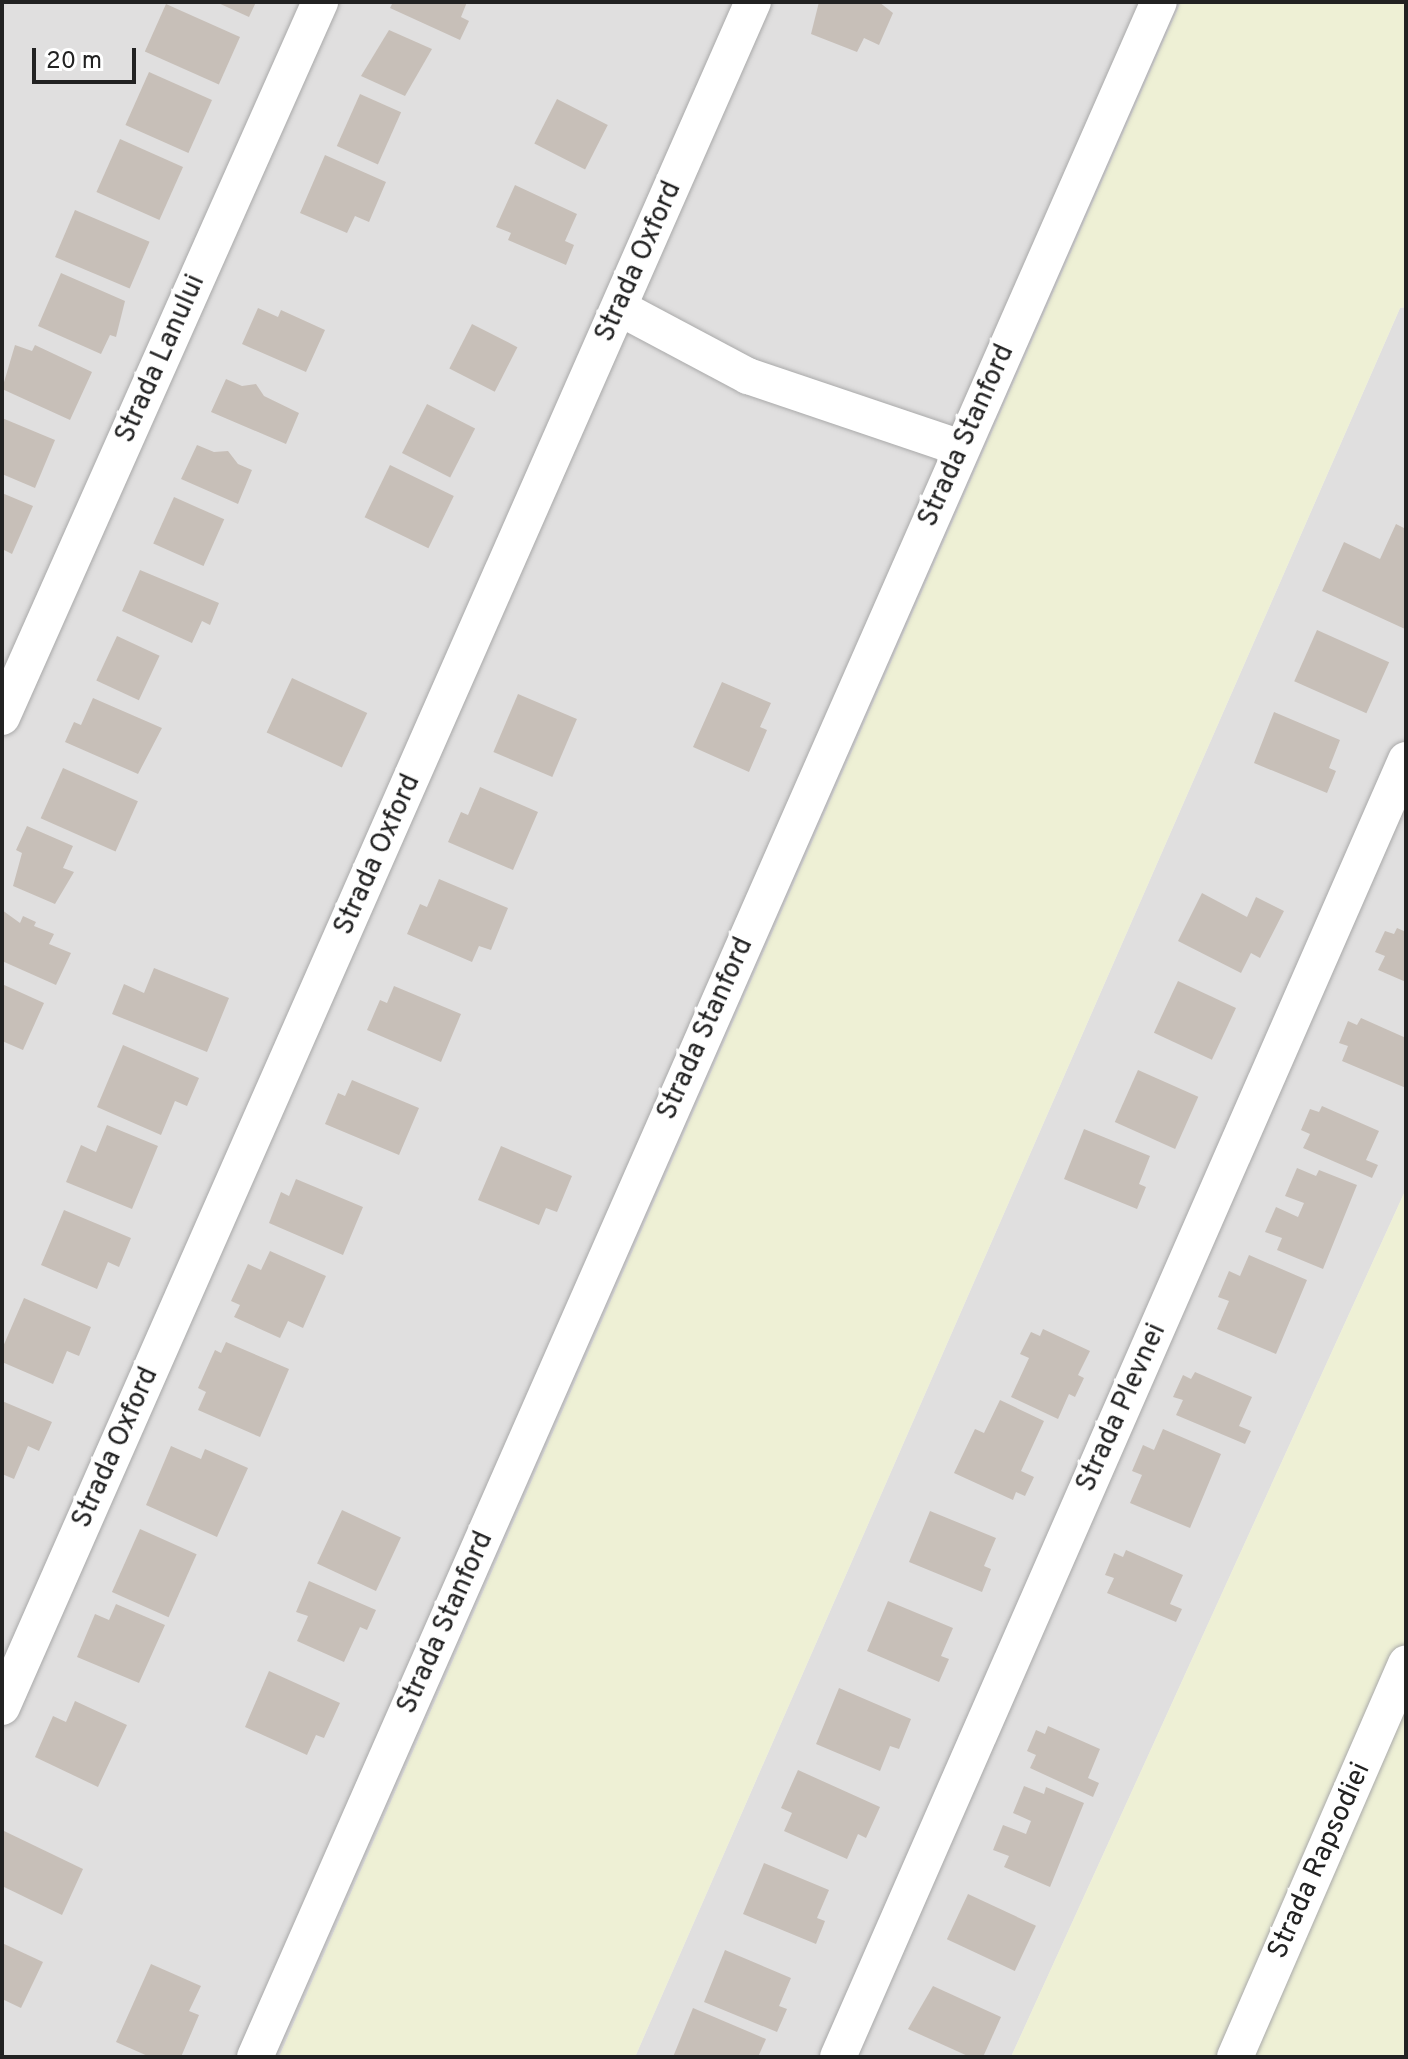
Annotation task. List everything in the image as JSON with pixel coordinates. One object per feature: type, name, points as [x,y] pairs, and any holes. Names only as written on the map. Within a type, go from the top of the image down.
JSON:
[{"type":"street","name":"Strada Lanului","points":[[2,717],[320,2]]},
{"type":"street","name":"Strada Oxford","points":[[2,1707],[753,2]]},
{"type":"street","name":"Strada Stanford","points":[[255,2057],[1159,2]]},
{"type":"street","points":[[620,308],[748,376],[961,448]]},
{"type":"street","name":"Strada Plevnei","points":[[838,2057],[1406,760]]},
{"type":"street","name":"Strada Rapsodiei","points":[[1235,2057],[1406,1664]]},
{"type":"shaded area","points":[[2,2],[1181,2],[279,2057],[2,2057]]},
{"type":"shaded area","points":[[1406,307],[1406,1189],[1011,2057],[635,2057],[1400,308]]},
{"type":"green space","points":[[1181,2],[1406,2],[1406,307],[1400,308],[635,2057],[279,2057]]},
{"type":"green space","points":[[1406,1189],[1406,2057],[1011,2057]]},
{"type":"building","points":[[216,2],[256,2],[249,17]]},
{"type":"building","points":[[393,2],[467,2],[461,17],[469,21],[460,40],[390,8]]},
{"type":"building","points":[[819,2],[879,2],[893,13],[879,45],[864,38],[857,52],[811,34]]},
{"type":"building","points":[[166,4],[240,37],[219,84],[145,52]]},
{"type":"building","points":[[389,30],[432,49],[405,96],[361,76]]},
{"type":"building","points":[[149,72],[212,100],[188,153],[125,125]]},
{"type":"building","points":[[360,94],[401,112],[378,164],[337,146]]},
{"type":"building","points":[[557,99],[608,125],[585,169],[534,144]]},
{"type":"building","points":[[120,139],[183,167],[159,220],[96,192]]},
{"type":"building","points":[[325,155],[386,182],[369,222],[355,216],[347,233],[300,213]]},
{"type":"building","points":[[515,185],[577,214],[565,241],[574,245],[566,265],[508,240],[511,233],[496,227]]},
{"type":"building","points":[[75,210],[150,242],[130,289],[55,257]]},
{"type":"building","points":[[61,273],[125,301],[116,337],[110,335],[101,354],[38,326]]},
{"type":"building","points":[[258,308],[278,317],[281,310],[325,330],[306,372],[242,344]]},
{"type":"building","points":[[472,324],[517,347],[495,392],[449,369]]},
{"type":"building","points":[[15,345],[32,351],[35,345],[92,372],[70,420],[2,389]]},
{"type":"building","points":[[226,379],[242,386],[256,384],[264,396],[299,413],[286,444],[211,412]]},
{"type":"building","points":[[427,404],[475,429],[450,478],[402,453]]},
{"type":"building","points":[[2,418],[55,440],[35,488],[2,474]]},
{"type":"building","points":[[197,445],[214,452],[228,451],[238,464],[252,470],[238,504],[181,479]]},
{"type":"building","points":[[390,465],[454,496],[428,548],[365,517]]},
{"type":"building","points":[[2,493],[33,506],[12,554],[2,549]]},
{"type":"building","points":[[174,497],[224,519],[204,566],[153,544]]},
{"type":"building","points":[[1396,524],[1406,529],[1405,629],[1322,591],[1344,542],[1380,559]]},
{"type":"building","points":[[140,570],[219,603],[210,625],[202,621],[192,643],[122,611]]},
{"type":"building","points":[[1317,630],[1389,662],[1366,713],[1294,681]]},
{"type":"building","points":[[117,636],[160,656],[139,700],[96,680]]},
{"type":"building","points":[[292,678],[367,713],[342,767],[267,732]]},
{"type":"building","points":[[722,682],[771,703],[760,727],[767,730],[749,772],[693,747]]},
{"type":"building","points":[[518,694],[577,719],[552,777],[493,752]]},
{"type":"building","points":[[93,698],[162,728],[138,774],[65,742],[74,722],[81,725]]},
{"type":"building","points":[[1274,712],[1340,740],[1329,768],[1336,771],[1327,793],[1254,763]]},
{"type":"building","points":[[63,768],[138,801],[116,852],[41,818]]},
{"type":"building","points":[[480,787],[538,812],[513,870],[448,842],[461,812],[468,815]]},
{"type":"building","points":[[27,826],[73,846],[63,868],[74,872],[55,904],[13,886],[22,853],[16,850]]},
{"type":"building","points":[[439,879],[508,908],[491,950],[479,946],[472,962],[407,934],[420,904],[427,907]]},
{"type":"building","points":[[1202,893],[1247,917],[1256,897],[1284,911],[1260,958],[1251,953],[1241,973],[1178,941]]},
{"type":"building","points":[[2,910],[20,923],[23,916],[36,922],[34,926],[54,934],[49,944],[71,953],[56,985],[2,961]]},
{"type":"building","points":[[1397,928],[1406,932],[1406,982],[1378,970],[1385,956],[1375,952],[1385,931],[1394,934]]},
{"type":"building","points":[[154,968],[229,998],[207,1052],[112,1014],[124,984],[144,993]]},
{"type":"building","points":[[1178,981],[1236,1008],[1212,1060],[1154,1033]]},
{"type":"building","points":[[2,984],[44,1003],[23,1050],[2,1041]]},
{"type":"building","points":[[394,986],[461,1014],[441,1062],[367,1030],[380,1000],[387,1003]]},
{"type":"building","points":[[1361,1018],[1406,1038],[1406,1088],[1342,1061],[1348,1046],[1339,1043],[1348,1021],[1357,1025]]},
{"type":"building","points":[[123,1045],[199,1078],[187,1106],[175,1101],[161,1135],[97,1107]]},
{"type":"building","points":[[1138,1070],[1198,1097],[1175,1149],[1115,1122]]},
{"type":"building","points":[[352,1080],[419,1108],[399,1155],[325,1124],[338,1093],[345,1096]]},
{"type":"building","points":[[1322,1106],[1379,1131],[1366,1160],[1378,1165],[1372,1178],[1303,1148],[1310,1134],[1301,1130],[1310,1109],[1319,1112]]},
{"type":"building","points":[[107,1125],[158,1146],[132,1209],[66,1182],[81,1145],[96,1152]]},
{"type":"building","points":[[1084,1129],[1150,1156],[1139,1184],[1146,1187],[1137,1209],[1064,1179]]},
{"type":"building","points":[[501,1146],[572,1176],[557,1212],[546,1208],[539,1225],[478,1200]]},
{"type":"building","points":[[1297,1168],[1316,1176],[1319,1170],[1357,1185],[1323,1269],[1277,1250],[1282,1238],[1265,1232],[1276,1207],[1298,1217],[1304,1203],[1285,1196]]},
{"type":"building","points":[[296,1179],[363,1207],[343,1255],[269,1223],[281,1192],[289,1196]]},
{"type":"building","points":[[64,1210],[131,1238],[119,1267],[108,1262],[97,1289],[41,1265]]},
{"type":"building","points":[[270,1251],[326,1276],[303,1328],[288,1321],[280,1338],[234,1317],[240,1305],[231,1301],[248,1264],[261,1270]]},
{"type":"building","points":[[1249,1255],[1307,1280],[1276,1354],[1217,1329],[1229,1301],[1218,1297],[1229,1271],[1240,1276]]},
{"type":"building","points":[[24,1298],[91,1327],[79,1356],[67,1351],[53,1384],[2,1362],[2,1349]]},
{"type":"building","points":[[1043,1329],[1090,1351],[1078,1375],[1084,1378],[1075,1397],[1069,1394],[1058,1419],[1011,1397],[1029,1358],[1020,1354],[1031,1332],[1040,1336]]},
{"type":"building","points":[[226,1342],[289,1369],[260,1437],[198,1410],[206,1392],[198,1388],[215,1350],[221,1353]]},
{"type":"building","points":[[1195,1372],[1252,1397],[1239,1426],[1251,1431],[1245,1444],[1176,1415],[1183,1400],[1173,1397],[1183,1375],[1191,1379]]},
{"type":"building","points":[[1000,1400],[1044,1421],[1021,1471],[1034,1477],[1025,1496],[1016,1492],[1013,1500],[954,1473],[975,1429],[984,1433]]},
{"type":"building","points":[[2,1401],[52,1422],[39,1451],[28,1446],[14,1479],[2,1474]]},
{"type":"building","points":[[1163,1429],[1221,1454],[1190,1528],[1130,1503],[1142,1475],[1132,1471],[1143,1445],[1154,1450]]},
{"type":"building","points":[[171,1446],[201,1459],[205,1449],[248,1468],[217,1537],[146,1505]]},
{"type":"building","points":[[342,1510],[401,1537],[376,1591],[317,1563]]},
{"type":"building","points":[[930,1511],[996,1538],[984,1566],[991,1569],[982,1592],[909,1562]]},
{"type":"building","points":[[140,1529],[197,1554],[169,1617],[112,1592]]},
{"type":"building","points":[[1126,1550],[1183,1575],[1170,1604],[1182,1609],[1176,1622],[1107,1593],[1114,1578],[1105,1575],[1114,1553],[1123,1557]]},
{"type":"building","points":[[309,1581],[376,1610],[367,1630],[360,1627],[344,1662],[297,1641],[308,1616],[296,1612]]},
{"type":"building","points":[[888,1601],[953,1628],[941,1656],[949,1659],[939,1682],[867,1651]]},
{"type":"building","points":[[116,1604],[165,1625],[139,1683],[77,1657],[95,1614],[109,1620]]},
{"type":"building","points":[[269,1671],[340,1703],[324,1738],[316,1735],[307,1755],[245,1727]]},
{"type":"building","points":[[839,1688],[911,1719],[899,1749],[890,1746],[880,1771],[816,1744]]},
{"type":"building","points":[[75,1701],[127,1725],[98,1787],[35,1757],[53,1716],[66,1722]]},
{"type":"building","points":[[1048,1726],[1100,1749],[1088,1778],[1099,1783],[1093,1797],[1030,1768],[1036,1755],[1027,1751],[1036,1730],[1045,1734]]},
{"type":"building","points":[[798,1770],[880,1807],[866,1838],[858,1834],[847,1859],[784,1831],[792,1813],[781,1808]]},
{"type":"building","points":[[1024,1786],[1044,1794],[1046,1787],[1084,1803],[1050,1887],[1004,1867],[1009,1856],[993,1850],[1003,1825],[1026,1834],[1031,1821],[1013,1813]]},
{"type":"building","points":[[2,1830],[83,1869],[62,1915],[2,1886]]},
{"type":"building","points":[[764,1863],[829,1890],[817,1918],[825,1921],[816,1944],[743,1914]]},
{"type":"building","points":[[968,1894],[1036,1926],[1015,1971],[947,1939]]},
{"type":"building","points":[[2,1943],[43,1962],[21,2008],[2,1999]]},
{"type":"building","points":[[725,1950],[791,1978],[779,2006],[787,2009],[777,2032],[704,2002]]},
{"type":"building","points":[[151,1964],[201,1986],[189,2011],[199,2015],[181,2057],[150,2057],[116,2042]]},
{"type":"building","points":[[933,1986],[1001,2017],[983,2057],[970,2057],[908,2029]]},
{"type":"building","points":[[693,2008],[766,2039],[758,2057],[673,2057]]}]
